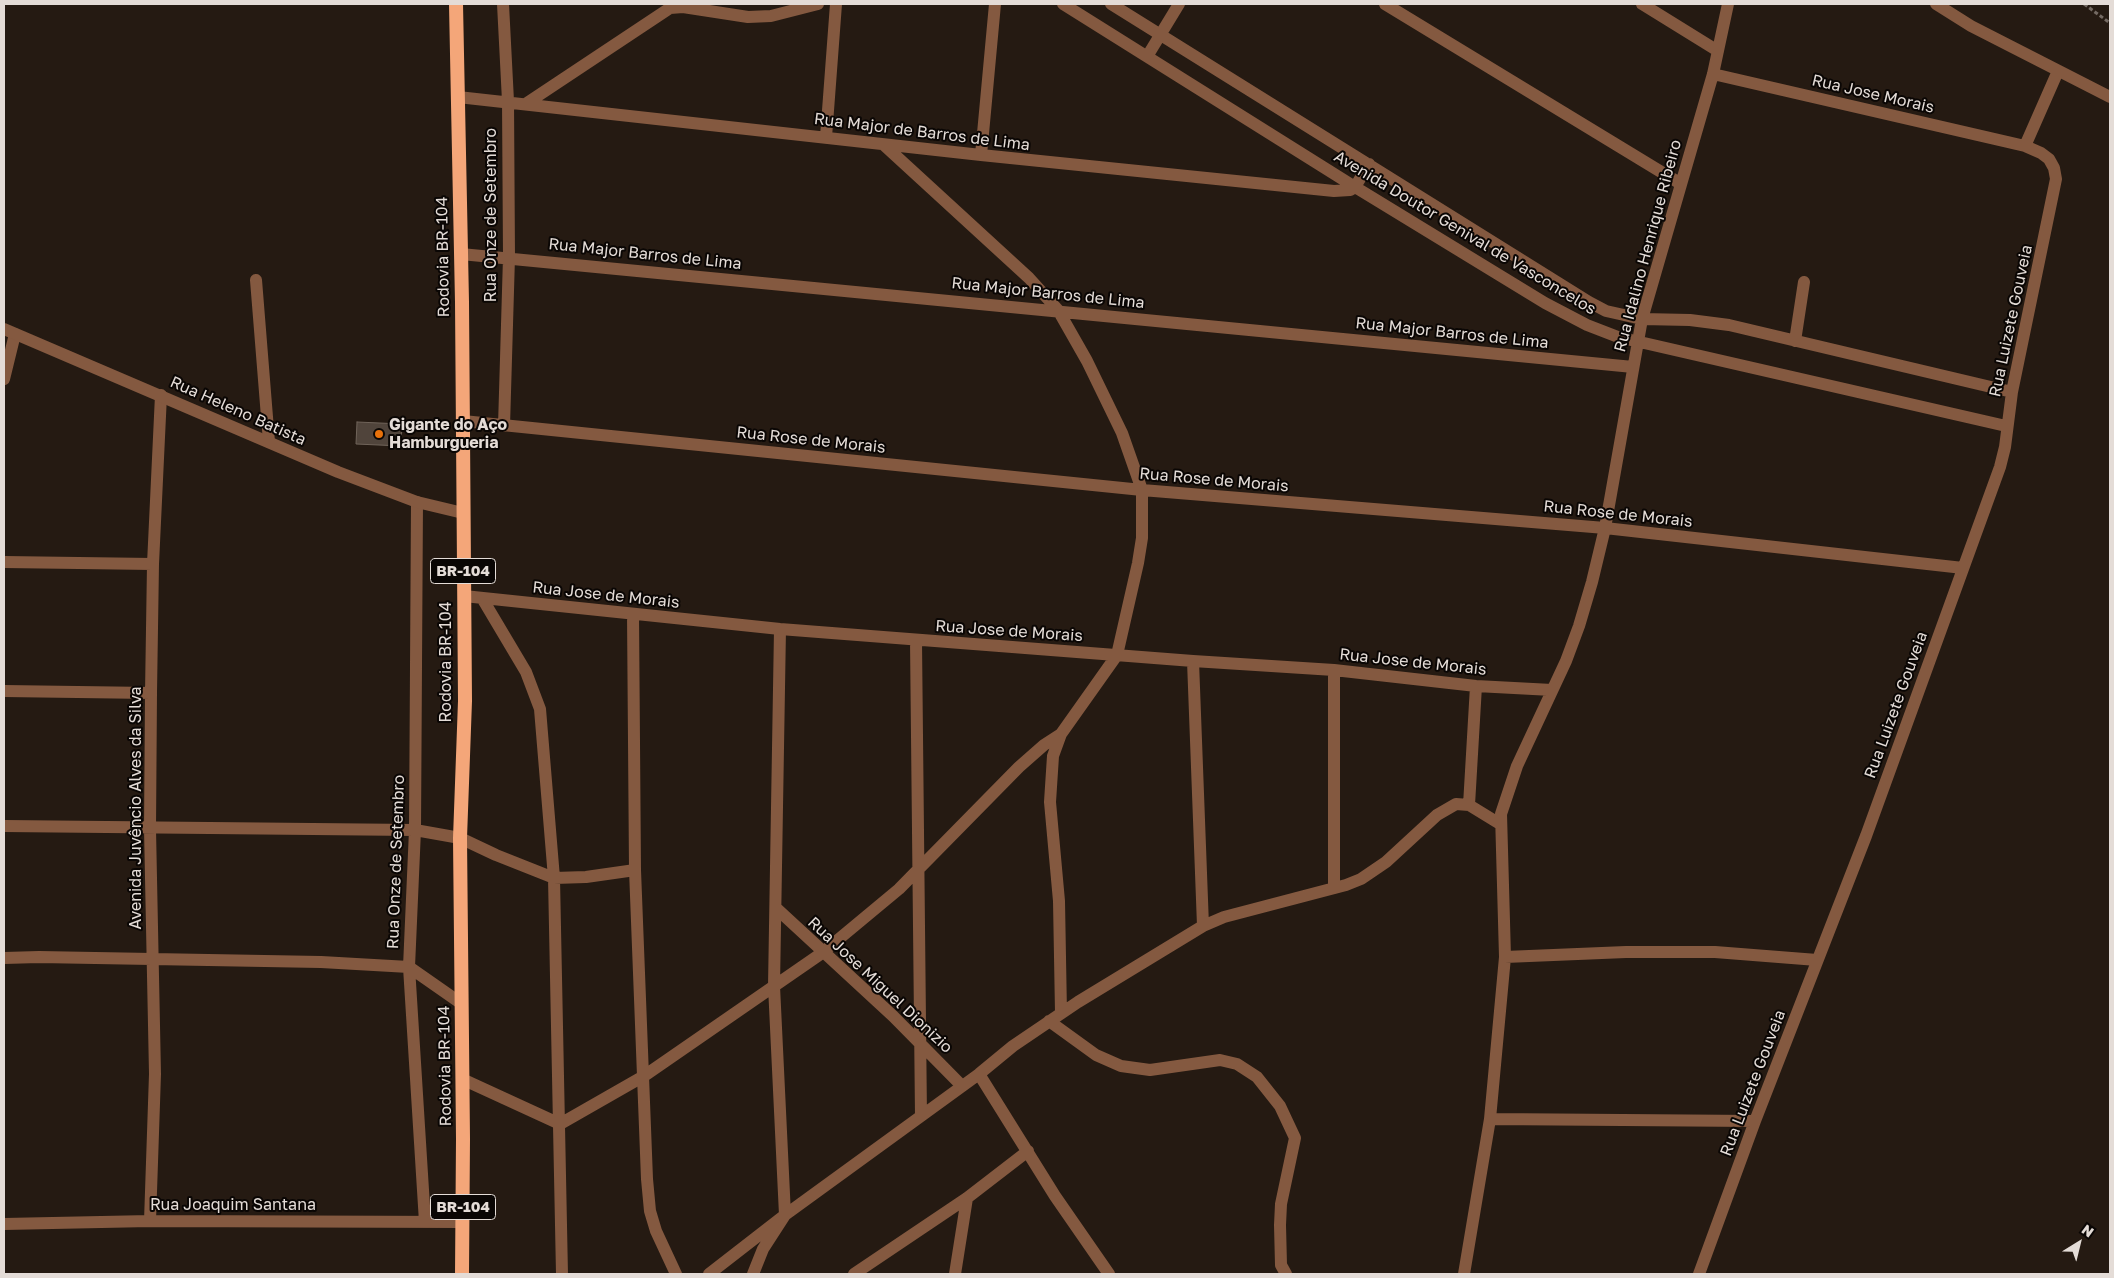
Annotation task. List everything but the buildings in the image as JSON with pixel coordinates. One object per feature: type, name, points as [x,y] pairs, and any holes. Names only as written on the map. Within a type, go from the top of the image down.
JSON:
[{"type":"highway","name":"Rodovia BR-104","points":[[456,4],[461,254],[465,700],[460,838],[463,1222]]},
{"type":"highway","name":"BR-104","points":[[462,1274],[463,1222]]},
{"type":"street","name":"Rua Onze de Setembro","points":[[503,4],[508,101],[508,257],[504,426]]},
{"type":"street","points":[[527,103],[660,10],[676,7],[732,16],[771,16],[818,4]]},
{"type":"street","points":[[826,137],[836,4]]},
{"type":"street","points":[[982,155],[995,4]]},
{"type":"street","name":"Avenida Doutor Genival de Vasconcelos","points":[[1063,4],[1148,55],[1355,187],[1572,318],[1602,332],[2006,426]]},
{"type":"street","name":"Avenida Doutor Genival de Vasconcelos","points":[[1111,4],[1589,302],[1615,313],[1642,319],[1690,320],[1728,325],[2012,392]]},
{"type":"street","points":[[1148,55],[1179,4]]},
{"type":"street","points":[[1385,4],[1681,184]]},
{"type":"street","points":[[1642,4],[1718,51]]},
{"type":"street","name":"Rua Idalino Henrique Ribeiro","points":[[1464,1274],[1490,1119],[1505,957],[1500,824],[1509,785],[1580,626],[1605,528],[1642,319],[1713,74],[1728,4]]},
{"type":"street","points":[[1936,4],[1971,26],[2110,97]]},
{"type":"street","points":[[2025,146],[2058,71]]},
{"type":"street","name":"Rua Jose Morais","points":[[1713,74],[2025,146]]},
{"type":"street","name":"Rua Major de Barros de Lima","points":[[458,97],[527,103],[982,155],[1334,191],[1350,190],[1355,187]]},
{"type":"street","points":[[884,144],[1029,278],[1058,310],[1087,361],[1122,433],[1142,490],[1141,546],[1117,655],[1061,734],[1053,756],[1050,784],[1059,902],[1061,1013]]},
{"type":"street","name":"Rua Luizete Gouveia","points":[[1700,1274],[1755,1121],[1866,836],[2003,457],[2012,392],[2056,179],[2054,168],[2049,159],[2041,152],[2025,146]]},
{"type":"street","points":[[1355,187],[1368,164]]},
{"type":"street","name":"Rua Major Barros de Lima","points":[[461,254],[1058,310],[1633,367]]},
{"type":"street","points":[[256,280],[269,442]]},
{"type":"street","points":[[1795,341],[1804,282]]},
{"type":"street","points":[[4,379],[9,332]]},
{"type":"street","name":"Rua Heleno Batista","points":[[9,332],[161,395],[338,472],[417,502],[462,513]]},
{"type":"street","name":"Avenida Juvêncio Alves da Silva","points":[[150,1221],[155,1074],[150,828],[151,693],[153,564],[161,395]]},
{"type":"street","name":"Rua Rose de Morais","points":[[463,421],[1142,490],[1605,528],[1963,568]]},
{"type":"street","name":"Rua Onze de Setembro","points":[[417,502],[415,830],[409,967],[425,1222]]},
{"type":"street","points":[[4,562],[153,564]]},
{"type":"street","name":"Rua Jose de Morais","points":[[464,596],[780,629],[916,641],[1334,670],[1476,686],[1552,690]]},
{"type":"street","points":[[482,598],[526,672],[540,709],[554,878],[562,1274]]},
{"type":"street","points":[[632,614],[635,870],[650,1211],[663,1249],[676,1274]]},
{"type":"street","points":[[753,1274],[764,1248],[785,1215],[774,986],[780,629]]},
{"type":"street","points":[[916,641],[920,1116]]},
{"type":"street","points":[[1193,661],[1203,926]]},
{"type":"street","points":[[1334,670],[1334,888]]},
{"type":"street","points":[[1469,805],[1476,686]]},
{"type":"street","points":[[4,691],[151,693]]},
{"type":"street","points":[[560,1124],[644,1076],[822,953],[917,872],[1026,760],[1061,734]]},
{"type":"street","points":[[709,1274],[785,1215],[979,1074],[1013,1046],[1061,1013],[1203,926],[1238,913],[1354,882],[1374,872],[1425,825],[1451,806],[1460,803],[1469,805],[1500,824]]},
{"type":"street","points":[[4,826],[415,830],[460,838],[519,865],[554,878],[586,877],[635,870]]},
{"type":"street","name":"Rua Jose Miguel Dionizio","points":[[776,908],[822,953],[864,988],[962,1086]]},
{"type":"street","points":[[1505,957],[1626,952],[1715,952],[1817,960]]},
{"type":"street","points":[[4,958],[320,962],[409,967],[462,1004]]},
{"type":"street","points":[[1049,1021],[1096,1055],[1121,1066],[1150,1070],[1220,1060],[1237,1064],[1257,1077],[1280,1106],[1295,1138],[1281,1204],[1281,1264],[1286,1274]]},
{"type":"street","points":[[979,1074],[1055,1196],[1109,1274]]},
{"type":"street","points":[[462,1079],[560,1124]]},
{"type":"street","points":[[1490,1119],[1755,1121]]},
{"type":"street","points":[[854,1274],[967,1198],[1028,1151]]},
{"type":"street","points":[[955,1274],[967,1198]]},
{"type":"street","name":"Rua Joaquim Santana","points":[[4,1224],[150,1221],[463,1222]]},
{"type":"path","points":[[2084,4],[2110,23]]},
{"type":"place","name":"Gigante do Aço Hamburgueria","points":[[379,434]]}]
